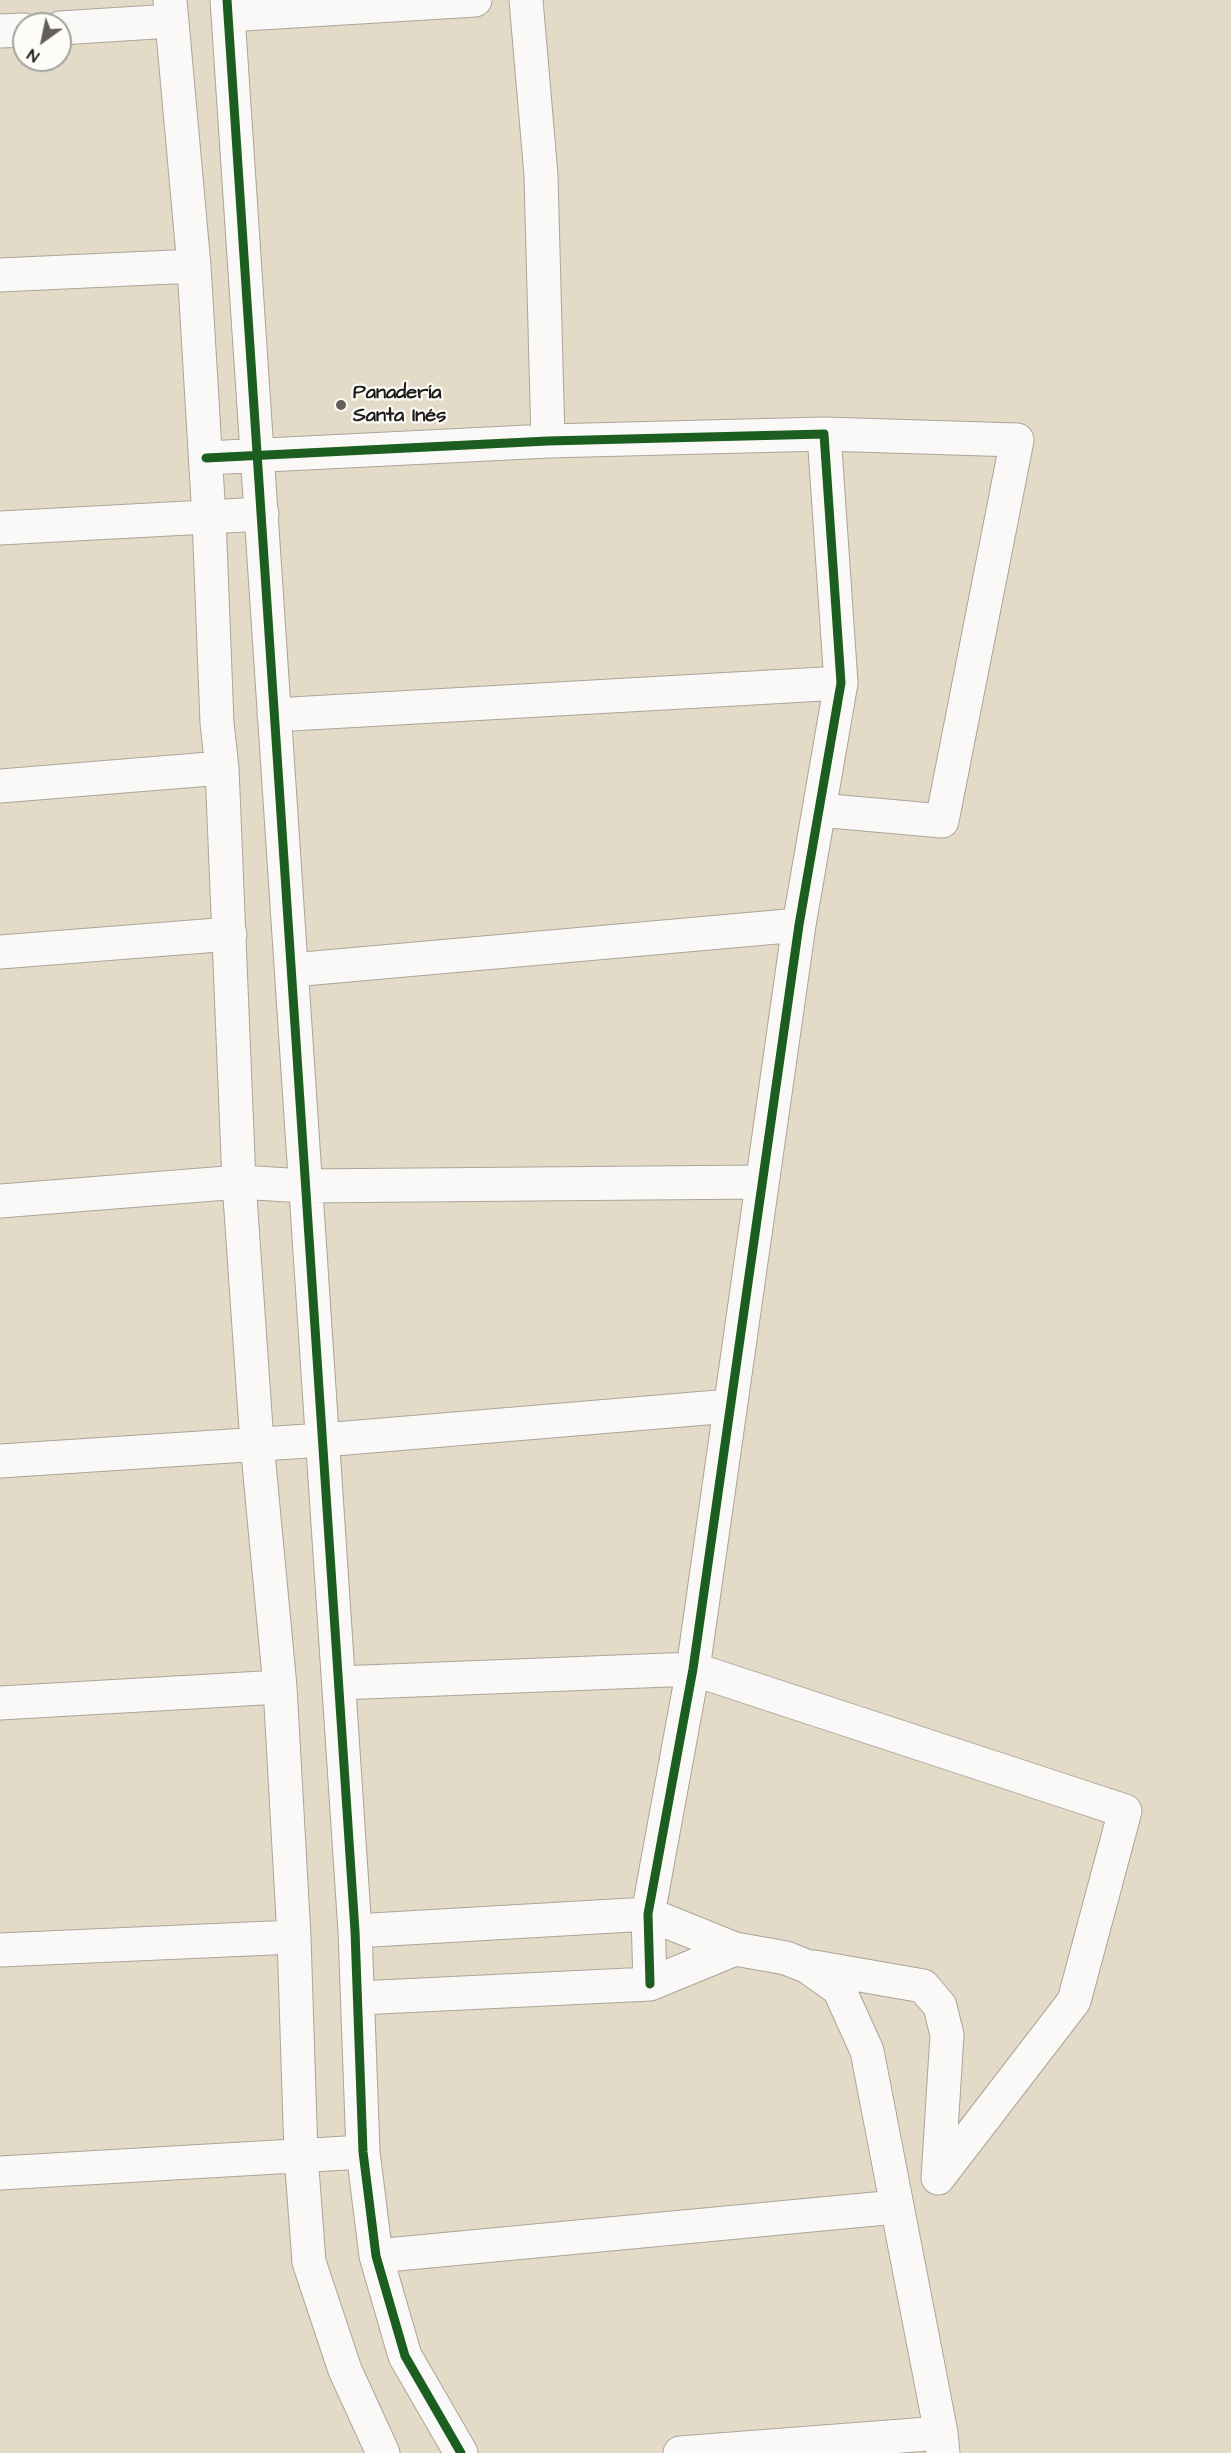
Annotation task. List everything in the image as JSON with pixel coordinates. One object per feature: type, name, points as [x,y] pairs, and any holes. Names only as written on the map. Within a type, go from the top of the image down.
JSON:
[{"type":"street","points":[[461,2453],[405,2356],[376,2256],[363,2152],[355,1931],[228,8],[475,0]]},
{"type":"street","points":[[526,0],[541,175],[548,441]]},
{"type":"street","points":[[72,26],[170,11],[194,266],[210,518],[217,723],[222,768],[230,934],[239,1182],[257,1443],[280,1688],[294,1937],[301,2155],[309,2262],[345,2370],[383,2453]]},
{"type":"street","points":[[0,275],[194,266]]},
{"type":"street","points":[[650,1984],[648,1914],[693,1669],[799,925],[841,683],[824,434]]},
{"type":"street","points":[[206,458],[548,441],[824,434],[1017,440],[942,821],[819,810]]},
{"type":"street","points":[[0,528],[262,514]]},
{"type":"street","points":[[274,716],[841,683]]},
{"type":"street","points":[[0,786],[222,768]]},
{"type":"street","points":[[292,970],[799,925]]},
{"type":"street","points":[[0,952],[230,934]]},
{"type":"street","points":[[0,1201],[239,1182],[305,1186],[761,1182]]},
{"type":"street","points":[[0,1461],[323,1440],[730,1406]]},
{"type":"street","points":[[339,1683],[693,1669],[1125,1811],[1074,2001],[938,2178],[947,2035],[940,2006],[923,1986],[808,1966],[786,1958],[735,1948],[648,1914],[355,1931]]},
{"type":"street","points":[[0,1703],[280,1688]]},
{"type":"street","points":[[0,1950],[294,1937]]},
{"type":"street","points":[[358,1998],[650,1984],[735,1948]]},
{"type":"street","points":[[680,2453],[942,2443],[867,2051],[839,1989],[808,1966]]},
{"type":"street","points":[[0,2173],[363,2152]]},
{"type":"street","points":[[376,2256],[896,2207]]},
{"type":"cycle path","points":[[227,0],[355,1931],[363,2152],[376,2256],[405,2356],[461,2453]]},
{"type":"cycle path","points":[[206,458],[548,441],[824,434],[841,683],[799,925],[693,1669],[648,1914],[650,1984]]},
{"type":"place","name":"Panadería Santa Inés","points":[[341,405]]}]
